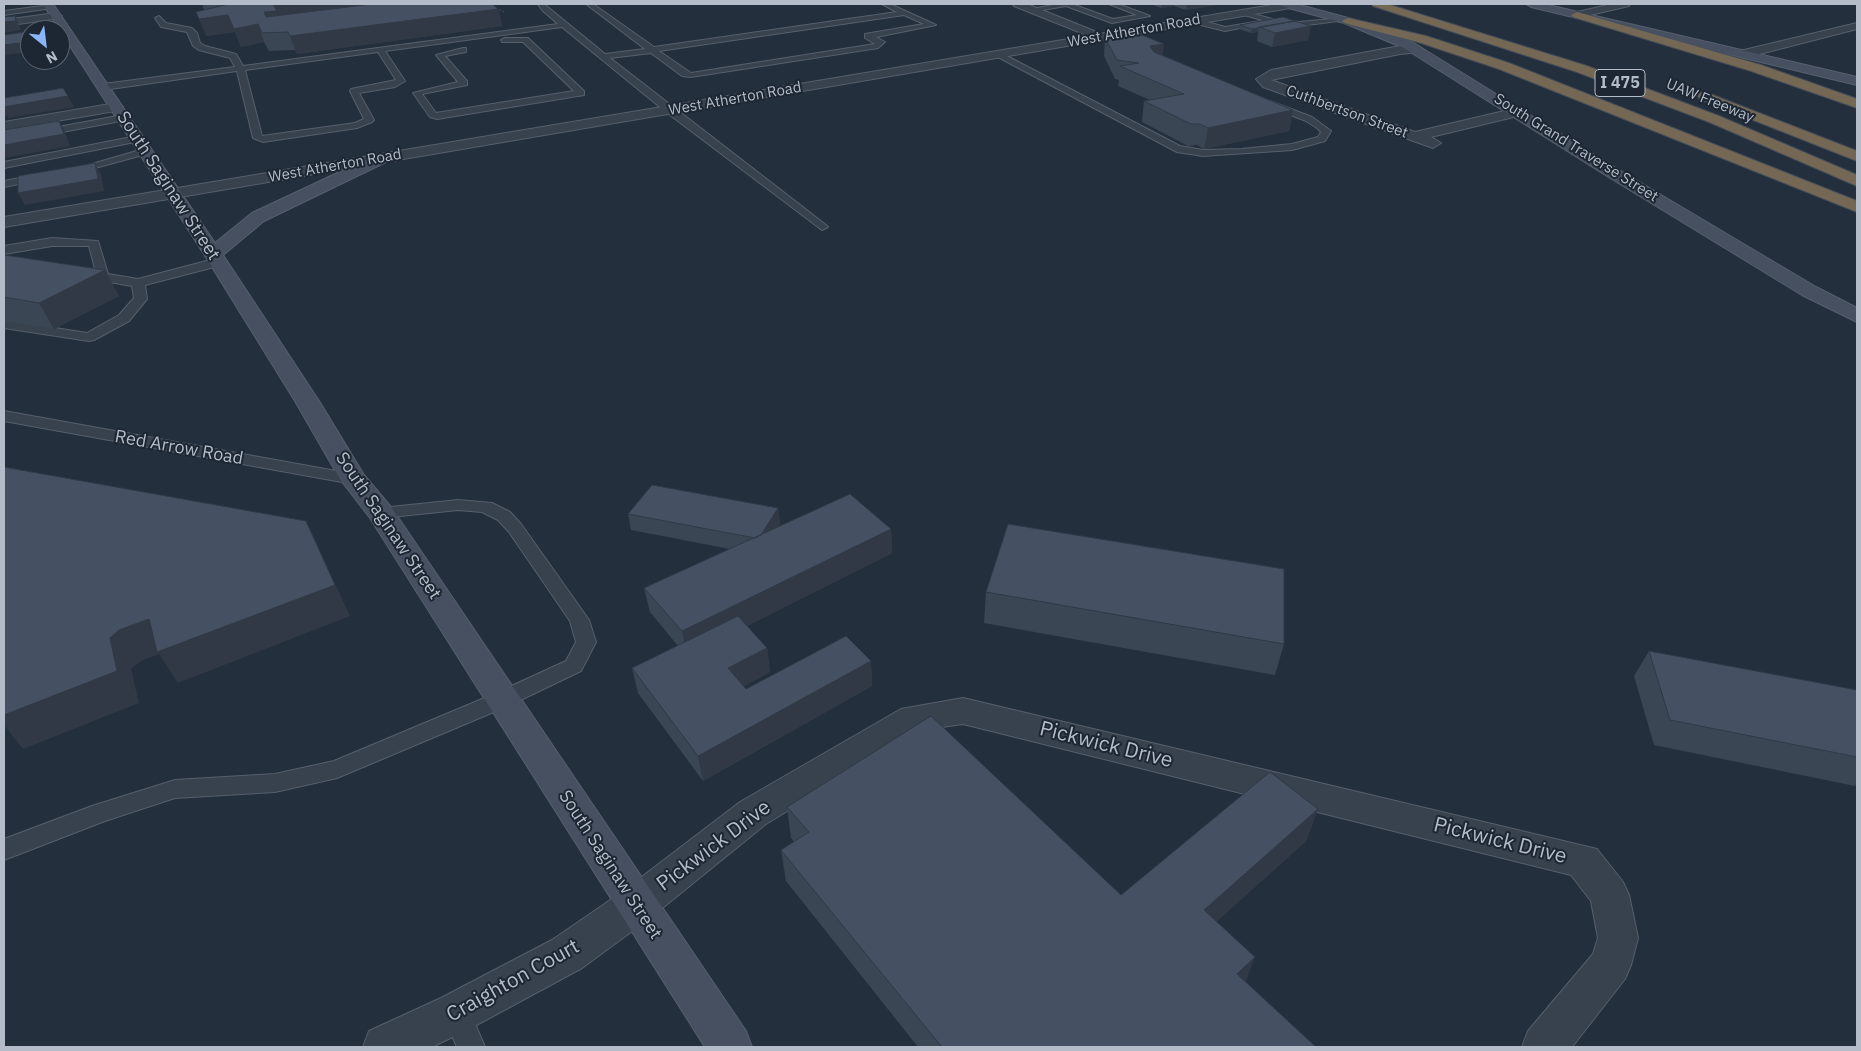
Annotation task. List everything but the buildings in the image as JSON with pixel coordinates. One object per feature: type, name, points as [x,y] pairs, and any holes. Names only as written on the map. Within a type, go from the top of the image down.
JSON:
[{"type":"highway","name":"UAW Freeway","points":[[1377,4],[1509,44],[1627,86],[1756,137],[1857,181]]},
{"type":"highway","points":[[1577,15],[1747,65],[1857,104]]},
{"type":"highway","points":[[1345,21],[1422,39],[1504,66],[1857,207]]},
{"type":"highway","name":"UAW Freeway","points":[[1696,93],[1857,156]]},
{"type":"main road","name":"South Grand Traverse Street","points":[[1290,4],[1345,21],[1417,49],[1792,280],[1857,316]]},
{"type":"main road","points":[[1532,4],[1857,81]]},
{"type":"main road","name":"South Saginaw Street","points":[[52,9],[137,139],[147,151],[307,401],[353,479],[381,513],[501,700],[730,1047]]},
{"type":"main road","points":[[215,258],[258,217],[382,158]]},
{"type":"street","points":[[1018,4],[1103,37]]},
{"type":"street","name":"West Atherton Road","points":[[4,222],[1290,4]]},
{"type":"street","points":[[1577,15],[1625,4]]},
{"type":"street","points":[[4,24],[52,9]]},
{"type":"street","points":[[1744,54],[1857,26]]},
{"type":"street","name":"Cuthbertson Street","points":[[1417,49],[1400,50],[1271,74],[1263,79],[1268,84],[1433,143]]},
{"type":"street","points":[[4,126],[43,126],[120,112]]},
{"type":"street","points":[[1416,136],[1517,112]]},
{"type":"street","name":"Pickwick Drive","points":[[636,905],[753,813],[913,718],[963,711],[1583,861],[1609,895],[1618,938],[1610,965],[1544,1047]]},
{"type":"street","name":"Craighton Court","points":[[385,1047],[464,1030],[636,905]]},
{"type":"lane","points":[[541,4],[564,25],[669,110],[822,227]]},
{"type":"lane","points":[[589,4],[685,74],[691,75],[878,46],[881,42],[868,36],[932,25],[885,4]]},
{"type":"lane","points":[[1031,10],[1068,4],[1112,21],[1146,16],[1112,4]]},
{"type":"lane","points":[[4,13],[52,9]]},
{"type":"lane","points":[[604,58],[905,13]]},
{"type":"lane","points":[[1243,13],[1272,21],[1309,25],[1345,21]]},
{"type":"lane","points":[[159,18],[164,25],[189,30],[193,33],[196,44],[202,48],[233,56],[238,60],[258,138],[274,139],[357,125],[369,120],[354,91],[392,85],[401,80],[380,50]]},
{"type":"lane","points":[[1196,21],[1225,29],[1272,21]]},
{"type":"lane","points":[[103,87],[380,50],[478,44],[522,39],[581,93],[445,116],[432,115],[417,92],[464,84],[440,54],[478,44],[564,25]]},
{"type":"lane","points":[[999,54],[1177,149],[1204,153],[1242,152],[1292,147],[1322,139],[1326,131],[1309,119],[1262,101]]},
{"type":"lane","points":[[4,165],[75,139],[120,112]]},
{"type":"lane","points":[[4,140],[43,126],[75,139],[137,139]]},
{"type":"lane","points":[[4,184],[57,174],[147,151]]},
{"type":"lane","points":[[4,250],[52,242],[94,242],[102,277],[138,283],[215,258]]},
{"type":"lane","points":[[4,324],[89,337],[124,318],[141,299],[138,283]]},
{"type":"lane","name":"Red Arrow Road","points":[[4,416],[353,479]]},
{"type":"lane","points":[[4,850],[100,814],[175,789],[275,783],[337,769],[501,700],[574,666],[586,642],[579,620],[515,528],[504,516],[486,507],[458,505],[381,513]]}]
